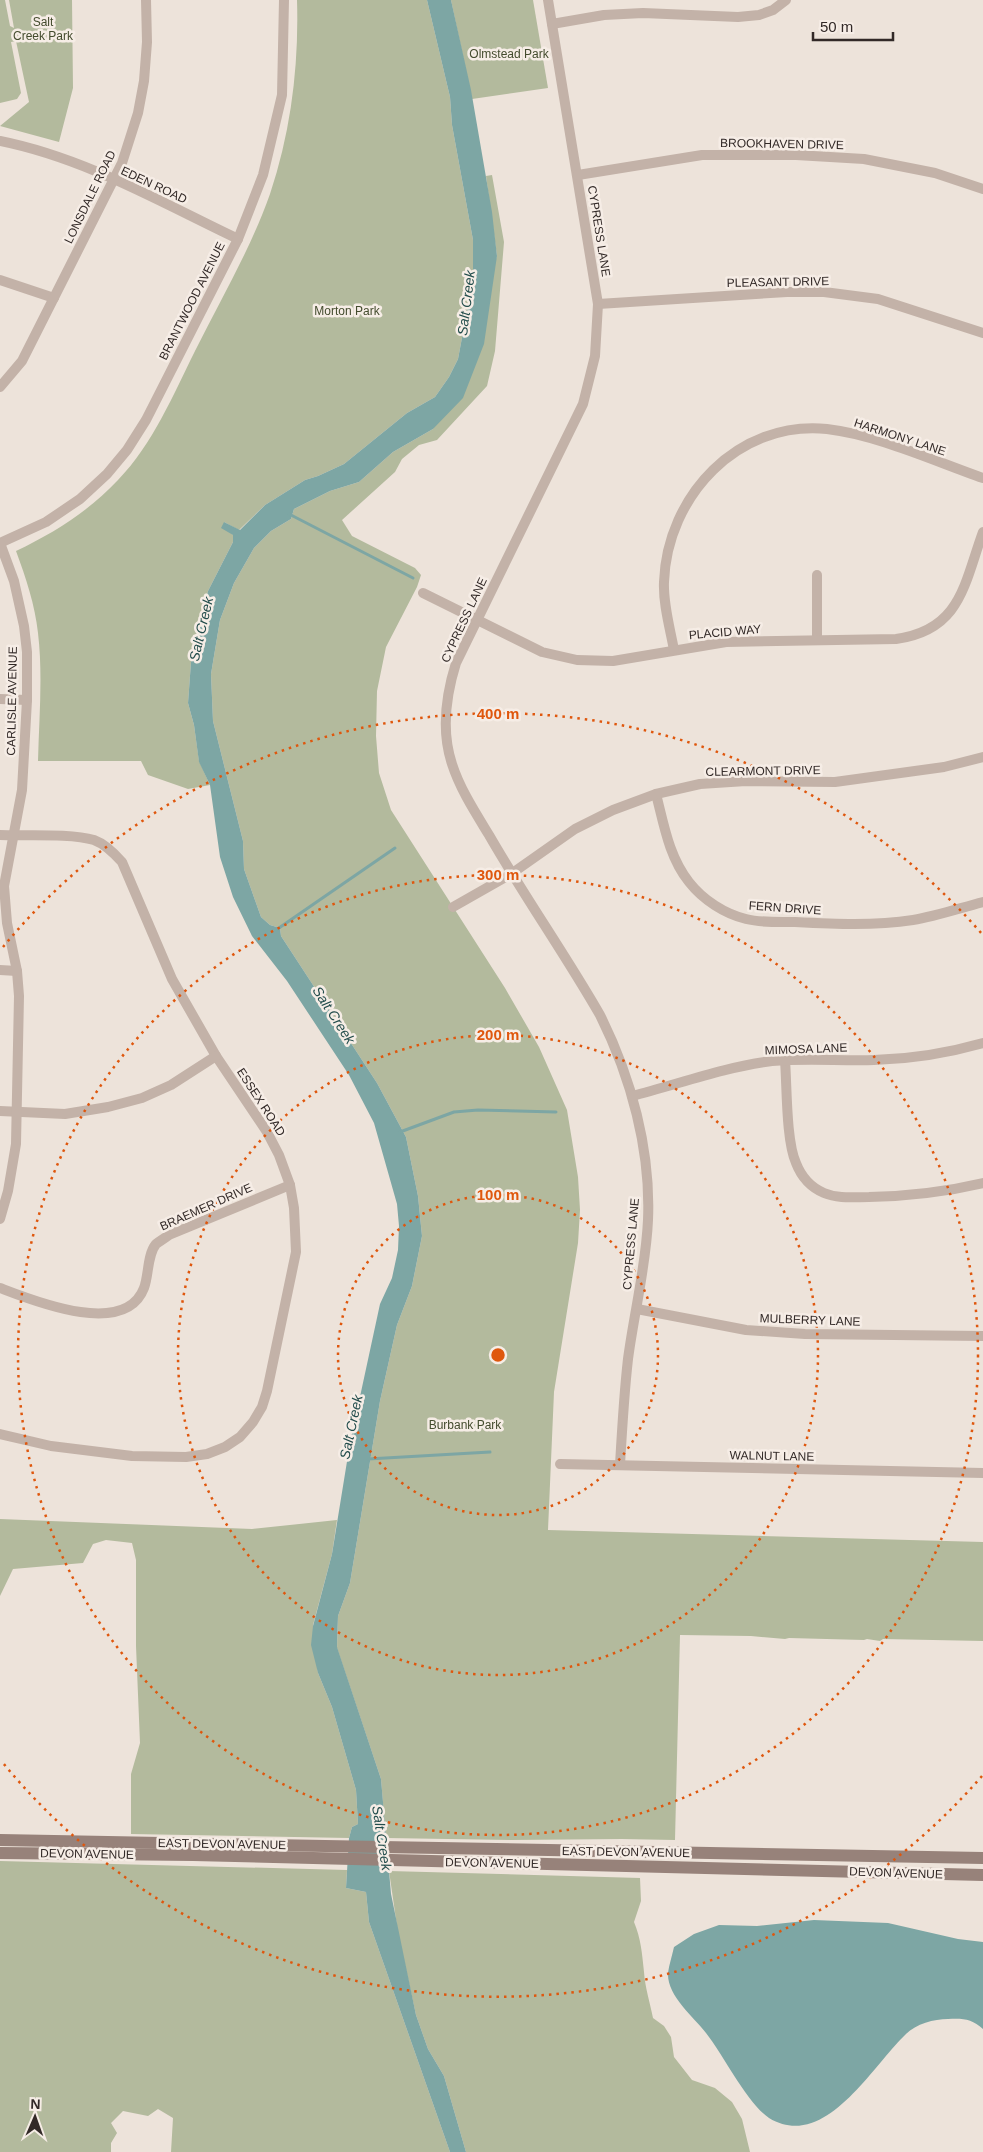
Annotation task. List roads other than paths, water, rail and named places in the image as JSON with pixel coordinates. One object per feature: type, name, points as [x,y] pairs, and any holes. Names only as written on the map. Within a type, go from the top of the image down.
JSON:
[{"type":"main road","name":"EAST DEVON AVENUE","points":[[0,1840],[415,1855],[983,1858]]},
{"type":"main road","name":"DEVON AVENUE","points":[[0,1853],[193,1855],[326,1852]]},
{"type":"main road","name":"DEVON AVENUE","points":[[415,1855],[983,1875]]},
{"type":"street","name":"LONSDALE ROAD","points":[[0,387],[22,361],[122,164],[141,101],[146,57],[146,0]]},
{"type":"street","name":"BRANTWOOD AVENUE","points":[[0,543],[46,522],[80,499],[108,474],[127,450],[146,420],[238,238],[263,175],[282,95],[284,0]]},
{"type":"street","name":"CYPRESS LANE","points":[[548,0],[598,304],[595,356],[583,404],[456,663],[446,703],[448,744],[451,763],[460,784],[511,874],[612,1038],[632,1096],[642,1141],[648,1187],[648,1228],[628,1359],[620,1465]]},
{"type":"street","points":[[552,24],[604,15],[644,14],[738,17],[759,15],[773,10],[786,0]]},
{"type":"street","name":"EDEN ROAD","points":[[0,141],[35,148],[68,159],[238,238]]},
{"type":"street","name":"BROOKHAVEN DRIVE","points":[[578,175],[702,155],[796,155],[864,159],[935,173],[983,189]]},
{"type":"street","points":[[0,280],[54,298]]},
{"type":"street","name":"PLEASANT DRIVE","points":[[598,304],[787,292],[824,292],[878,299],[983,333]]},
{"type":"street","name":"HARMONY LANE","points":[[674,650],[664,584],[669,547],[677,524],[689,501],[705,479],[723,460],[746,444],[797,429],[826,429],[858,434],[983,478]]},
{"type":"street","name":"PLACID WAY","points":[[423,593],[542,652],[577,660],[613,661],[726,642],[896,639],[913,637],[936,626],[956,603],[983,532]]},
{"type":"street","name":"CARLISLE AVENUE","points":[[0,543],[14,581],[24,626],[27,652],[27,700],[22,790],[4,886],[7,923],[17,970],[19,996],[17,1112],[15,1151],[8,1191],[0,1219]]},
{"type":"street","points":[[817,575],[817,640]]},
{"type":"street","points":[[0,699],[27,700]]},
{"type":"street","name":"CLEARMONT DRIVE","points":[[453,906],[511,874],[575,830],[613,810],[656,794],[700,784],[746,781],[835,782],[944,767],[983,757]]},
{"type":"street","name":"FERN DRIVE","points":[[656,794],[670,848],[677,864],[690,883],[703,897],[745,919],[839,924],[877,923],[914,920],[983,902]]},
{"type":"street","name":"ESSEX ROAD","points":[[0,835],[88,839],[96,841],[110,850],[122,862],[172,979],[216,1056],[267,1132],[279,1155],[290,1185],[294,1208],[296,1252],[262,1407],[253,1422],[240,1437],[225,1447],[207,1454],[186,1457],[92,1452],[51,1446],[0,1434]]},
{"type":"street","points":[[0,970],[17,970]]},
{"type":"street","name":"MIMOSA LANE","points":[[632,1096],[726,1069],[785,1060],[876,1060],[917,1057],[983,1043]]},
{"type":"street","points":[[0,1111],[65,1114],[108,1107],[142,1098],[171,1085],[216,1056]]},
{"type":"street","points":[[785,1060],[792,1149],[801,1174],[814,1187],[833,1196],[862,1197],[916,1195],[983,1183]]},
{"type":"street","name":"BRAEMER DRIVE","points":[[0,1288],[64,1309],[96,1314],[114,1312],[130,1307],[138,1299],[144,1288],[156,1245],[169,1235],[290,1185]]},
{"type":"street","name":"MULBERRY LANE","points":[[637,1309],[746,1330],[815,1334],[983,1336]]},
{"type":"street","name":"WALNUT LANE","points":[[560,1464],[983,1473]]},
{"type":"water","name":"Salt Creek","points":[[427,0],[451,0],[471,90],[492,212],[497,256],[484,344],[463,398],[433,429],[393,452],[359,482],[330,491],[294,509],[291,519],[271,531],[254,548],[234,583],[220,620],[211,674],[213,721],[243,841],[244,869],[261,917],[270,925],[280,928],[281,936],[377,1083],[406,1137],[418,1196],[422,1236],[412,1286],[397,1325],[380,1401],[350,1583],[338,1616],[337,1647],[381,1779],[391,1894],[416,2015],[428,2049],[444,2076],[466,2152],[450,2152],[369,1922],[366,1892],[346,1888],[349,1838],[352,1827],[358,1824],[356,1790],[332,1707],[318,1673],[311,1645],[313,1626],[332,1554],[350,1443],[380,1304],[392,1278],[398,1250],[399,1226],[397,1204],[374,1123],[349,1075],[287,981],[252,936],[233,897],[220,857],[210,785],[199,762],[194,725],[188,703],[191,662],[208,591],[233,542],[233,535],[221,528],[224,522],[240,530],[265,505],[305,480],[344,464],[407,413],[435,397],[449,377],[458,359],[473,279],[473,240],[452,125],[450,97]]},
{"type":"water","points":[[814,1920],[888,1923],[958,1939],[983,1942],[983,2029],[971,2021],[958,2019],[937,2020],[915,2027],[906,2034],[846,2101],[828,2115],[809,2124],[790,2125],[769,2118],[752,2102],[706,2033],[676,1998],[668,1973],[674,1947],[694,1934],[719,1925],[757,1926]]},
{"type":"waterway","points":[[289,514],[413,578]]},
{"type":"waterway","points":[[276,930],[395,848]]},
{"type":"waterway","points":[[400,1132],[454,1112],[478,1110],[556,1112]]},
{"type":"waterway","points":[[368,1459],[490,1452]]},
{"type":"park label","name":"Salt Creek Park","points":[[43,29]]},
{"type":"park label","name":"Olmstead Park","points":[[509,54]]},
{"type":"park label","name":"Morton Park","points":[[347,311]]},
{"type":"park label","name":"Burbank Park","points":[[465,1425]]}]
